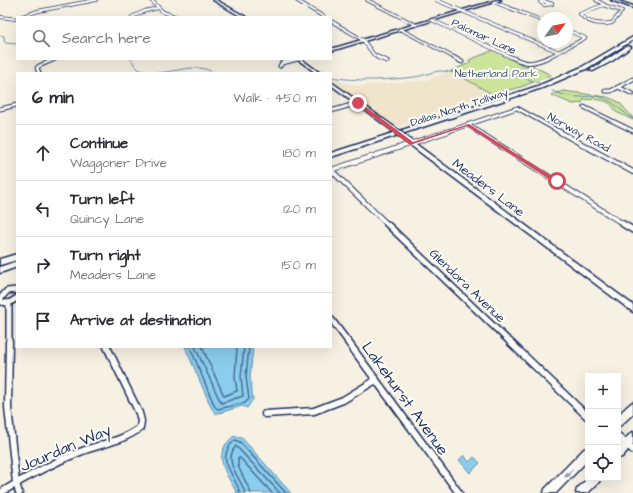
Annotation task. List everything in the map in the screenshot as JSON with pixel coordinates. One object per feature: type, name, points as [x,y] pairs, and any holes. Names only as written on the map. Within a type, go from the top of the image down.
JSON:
[{"type":"highway","points":[[616,49],[633,31]]},
{"type":"highway","name":"Dallas North Tollway","points":[[332,155],[540,87],[584,68],[633,38]]},
{"type":"highway","name":"Dallas North Tollway","points":[[332,161],[531,95],[578,76],[613,58],[633,44]]},
{"type":"highway","points":[[613,58],[633,49]]},
{"type":"highway","points":[[0,262],[16,257]]},
{"type":"highway","points":[[0,270],[16,264]]},
{"type":"main road","points":[[621,419],[633,407]]},
{"type":"main road","points":[[549,493],[585,456]]},
{"type":"main road","points":[[581,493],[592,481]]},
{"type":"street","points":[[23,16],[38,11],[96,0]]},
{"type":"street","points":[[151,0],[158,8],[167,14],[174,16]]},
{"type":"street","points":[[214,0],[242,16]]},
{"type":"street","points":[[296,0],[322,16]]},
{"type":"street","points":[[367,0],[415,24]]},
{"type":"street","points":[[436,0],[559,52],[566,48]]},
{"type":"street","points":[[332,48],[500,0]]},
{"type":"street","points":[[596,0],[622,11],[612,24],[595,23],[583,18],[580,14],[602,6],[610,6]]},
{"type":"street","points":[[612,0],[633,6]]},
{"type":"street","points":[[618,0],[633,6]]},
{"type":"street","points":[[494,1],[537,19]]},
{"type":"street","points":[[134,16],[145,11],[158,8]]},
{"type":"street","points":[[0,17],[16,19]]},
{"type":"street","points":[[362,39],[439,17]]},
{"type":"street","name":"Palomar Lane","points":[[432,20],[523,63],[531,64],[559,52]]},
{"type":"street","points":[[332,22],[362,39],[368,44],[370,50],[376,56],[387,61]]},
{"type":"street","points":[[400,29],[462,62]]},
{"type":"street","points":[[573,32],[585,38],[573,44]]},
{"type":"street","points":[[39,72],[37,68],[39,66],[53,60]]},
{"type":"street","points":[[280,66],[295,60]]},
{"type":"street","points":[[299,60],[317,72]]},
{"type":"street","points":[[605,91],[611,91],[633,78]]},
{"type":"street","name":"Meaders Lane","points":[[332,84],[633,309]]},
{"type":"street","points":[[618,87],[633,94]]},
{"type":"street","points":[[332,111],[358,103]]},
{"type":"street","points":[[0,109],[16,105]]},
{"type":"street","points":[[584,107],[633,131]]},
{"type":"street","name":"Norway Road","points":[[468,125],[517,108],[633,172]]},
{"type":"street","points":[[332,170],[410,142],[468,125],[633,230]]},
{"type":"street","name":"Glendora Avenue","points":[[332,171],[585,414]]},
{"type":"street","points":[[16,290],[11,290],[2,295],[1,302],[9,303],[16,299]]},
{"type":"street","points":[[9,303],[8,407],[16,483],[19,493]]},
{"type":"street","name":"Lakehurst Avenue","points":[[332,320],[459,493]]},
{"type":"street","name":"Jourdan Way","points":[[0,493],[16,483],[69,457],[93,446],[134,434],[140,428],[140,413],[108,348]]},
{"type":"street","points":[[265,414],[314,411],[343,400],[376,380]]},
{"type":"shaded area","points":[[451,71],[492,94],[447,107],[452,111],[397,127],[332,80],[360,86],[428,80]]},
{"type":"green space","name":"Netherland Park","points":[[494,50],[524,66],[531,65],[551,75],[521,87],[492,94],[451,71],[470,63],[469,60]]},
{"type":"green space","points":[[563,91],[607,97],[619,102],[633,118],[633,120],[616,112],[614,107],[602,100],[583,100],[582,103],[573,104],[551,95]]},
{"type":"water","points":[[185,348],[253,348],[250,377],[253,399],[247,408],[242,406],[216,414],[212,409]]},
{"type":"water","points":[[234,436],[242,438],[291,493],[237,493],[228,478],[222,463],[223,450]]},
{"type":"water","points":[[464,455],[469,462],[474,457],[480,463],[470,473],[459,460]]},
{"type":"waterway","points":[[0,35],[4,36],[4,41],[6,43],[16,44]]},
{"type":"waterway","points":[[132,60],[136,67],[142,71],[149,72]]},
{"type":"waterway","points":[[165,72],[190,68],[202,68],[213,72]]},
{"type":"waterway","points":[[332,77],[352,80],[384,80],[415,77],[444,71],[479,78],[481,75],[503,73],[539,83]]},
{"type":"waterway","points":[[552,91],[571,96],[602,97],[607,99],[633,119]]},
{"type":"route","points":[[358,103],[412,144],[468,125],[557,181]]}]
